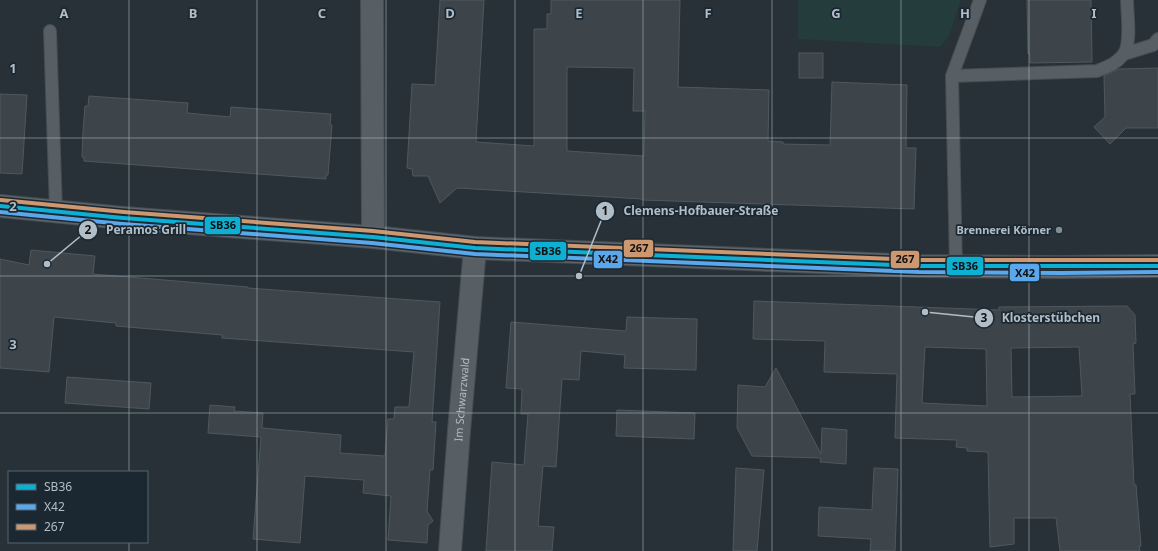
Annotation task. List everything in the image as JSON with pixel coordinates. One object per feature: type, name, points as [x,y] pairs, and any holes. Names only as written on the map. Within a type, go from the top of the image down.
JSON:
[{"type":"street","points":[[372,0],[373,237]]},
{"type":"street","points":[[0,206],[123,218],[373,237],[475,248],[956,267],[1158,270]]},
{"type":"street","name":"Im Schwarzwald","points":[[450,551],[475,248]]},
{"type":"lane","points":[[956,267],[952,76],[980,0]]},
{"type":"lane","points":[[1124,54],[1128,40],[1126,0]]},
{"type":"lane","points":[[50,31],[56,211]]},
{"type":"lane","points":[[952,76],[1097,71],[1112,65],[1124,54],[1153,45],[1158,39]]},
{"type":"green space","points":[[798,0],[961,0],[949,36],[940,47],[798,39]]},
{"type":"building","points":[[440,0],[484,0],[476,142],[534,146],[534,29],[547,29],[547,14],[551,14],[551,0],[680,0],[678,87],[769,90],[768,141],[783,142],[783,144],[830,145],[832,82],[907,85],[906,148],[916,148],[914,209],[642,200],[457,188],[440,203],[428,176],[413,176],[412,169],[407,168],[412,84],[435,85]],"holes":[[[567,67],[634,68],[633,111],[645,111],[644,156],[567,151]]]},
{"type":"building","points":[[1027,0],[1091,0],[1092,62],[1030,63],[1030,53],[1028,54]]},
{"type":"building","points":[[799,53],[823,53],[823,78],[799,78]]},
{"type":"building","points":[[1158,68],[1158,128],[1126,128],[1110,144],[1094,127],[1105,117],[1104,76],[1119,69]]},
{"type":"building","points":[[0,94],[27,95],[22,174],[0,173]]},
{"type":"building","points":[[89,96],[188,103],[187,113],[230,117],[231,107],[331,114],[330,125],[332,125],[328,175],[326,175],[326,179],[84,161],[84,157],[82,157],[83,131],[85,106],[88,106]]},
{"type":"building","points":[[31,250],[95,256],[93,274],[248,288],[440,302],[432,422],[436,422],[433,470],[430,470],[427,511],[433,521],[428,525],[427,543],[388,540],[391,496],[363,493],[364,480],[305,476],[300,543],[253,539],[261,437],[208,433],[210,405],[235,407],[234,411],[263,413],[262,428],[341,435],[340,453],[385,456],[388,419],[394,419],[395,407],[409,407],[414,352],[222,338],[222,335],[116,326],[116,323],[54,317],[49,372],[0,368],[0,259],[29,265]]},
{"type":"building","points":[[754,301],[999,310],[999,307],[1127,306],[1135,315],[1136,343],[1133,344],[1135,394],[1130,394],[1134,485],[1136,485],[1141,546],[1139,546],[1140,551],[1060,551],[1056,518],[1014,518],[1014,544],[990,547],[988,452],[967,451],[967,448],[956,447],[957,440],[895,438],[897,374],[824,372],[825,341],[753,339]],"holes":[[[925,347],[986,349],[987,406],[922,403]],[[1079,347],[1082,396],[1012,397],[1011,348]]]},
{"type":"building","points":[[627,317],[697,319],[696,370],[624,368],[625,355],[581,351],[579,380],[562,379],[556,467],[543,466],[538,526],[554,527],[552,551],[486,551],[492,462],[524,465],[528,414],[521,414],[522,389],[506,388],[511,322],[626,331]]},
{"type":"building","points":[[776,368],[821,454],[822,428],[847,430],[846,464],[820,462],[821,458],[752,456],[737,428],[738,385],[765,387]]},
{"type":"building","points":[[67,377],[151,383],[149,409],[65,403]]},
{"type":"building","points":[[617,410],[695,413],[694,439],[616,436]]},
{"type":"building","points":[[736,468],[764,470],[757,551],[733,551]]},
{"type":"building","points":[[874,468],[898,469],[895,551],[870,551],[871,539],[818,536],[819,507],[872,510]]},
{"type":"transit line","name":"267","points":[[1,200],[124,212],[373,231],[475,242],[919,260],[1158,260]]},
{"type":"transit line","name":"SB36","points":[[0,206],[123,218],[373,237],[475,248],[919,266],[1158,266]]},
{"type":"transit line","name":"X42","points":[[0,212],[123,224],[372,243],[475,254],[919,272],[1158,272]]},
{"type":"place","name":"Brennerei Körner","points":[[1059,230]]},
{"type":"place","name":"Peramos Grill","points":[[47,264]]},
{"type":"place","name":"Clemens-Hofbauer-Straße","points":[[579,276]]},
{"type":"place","name":"Klosterstübchen","points":[[925,312]]}]
